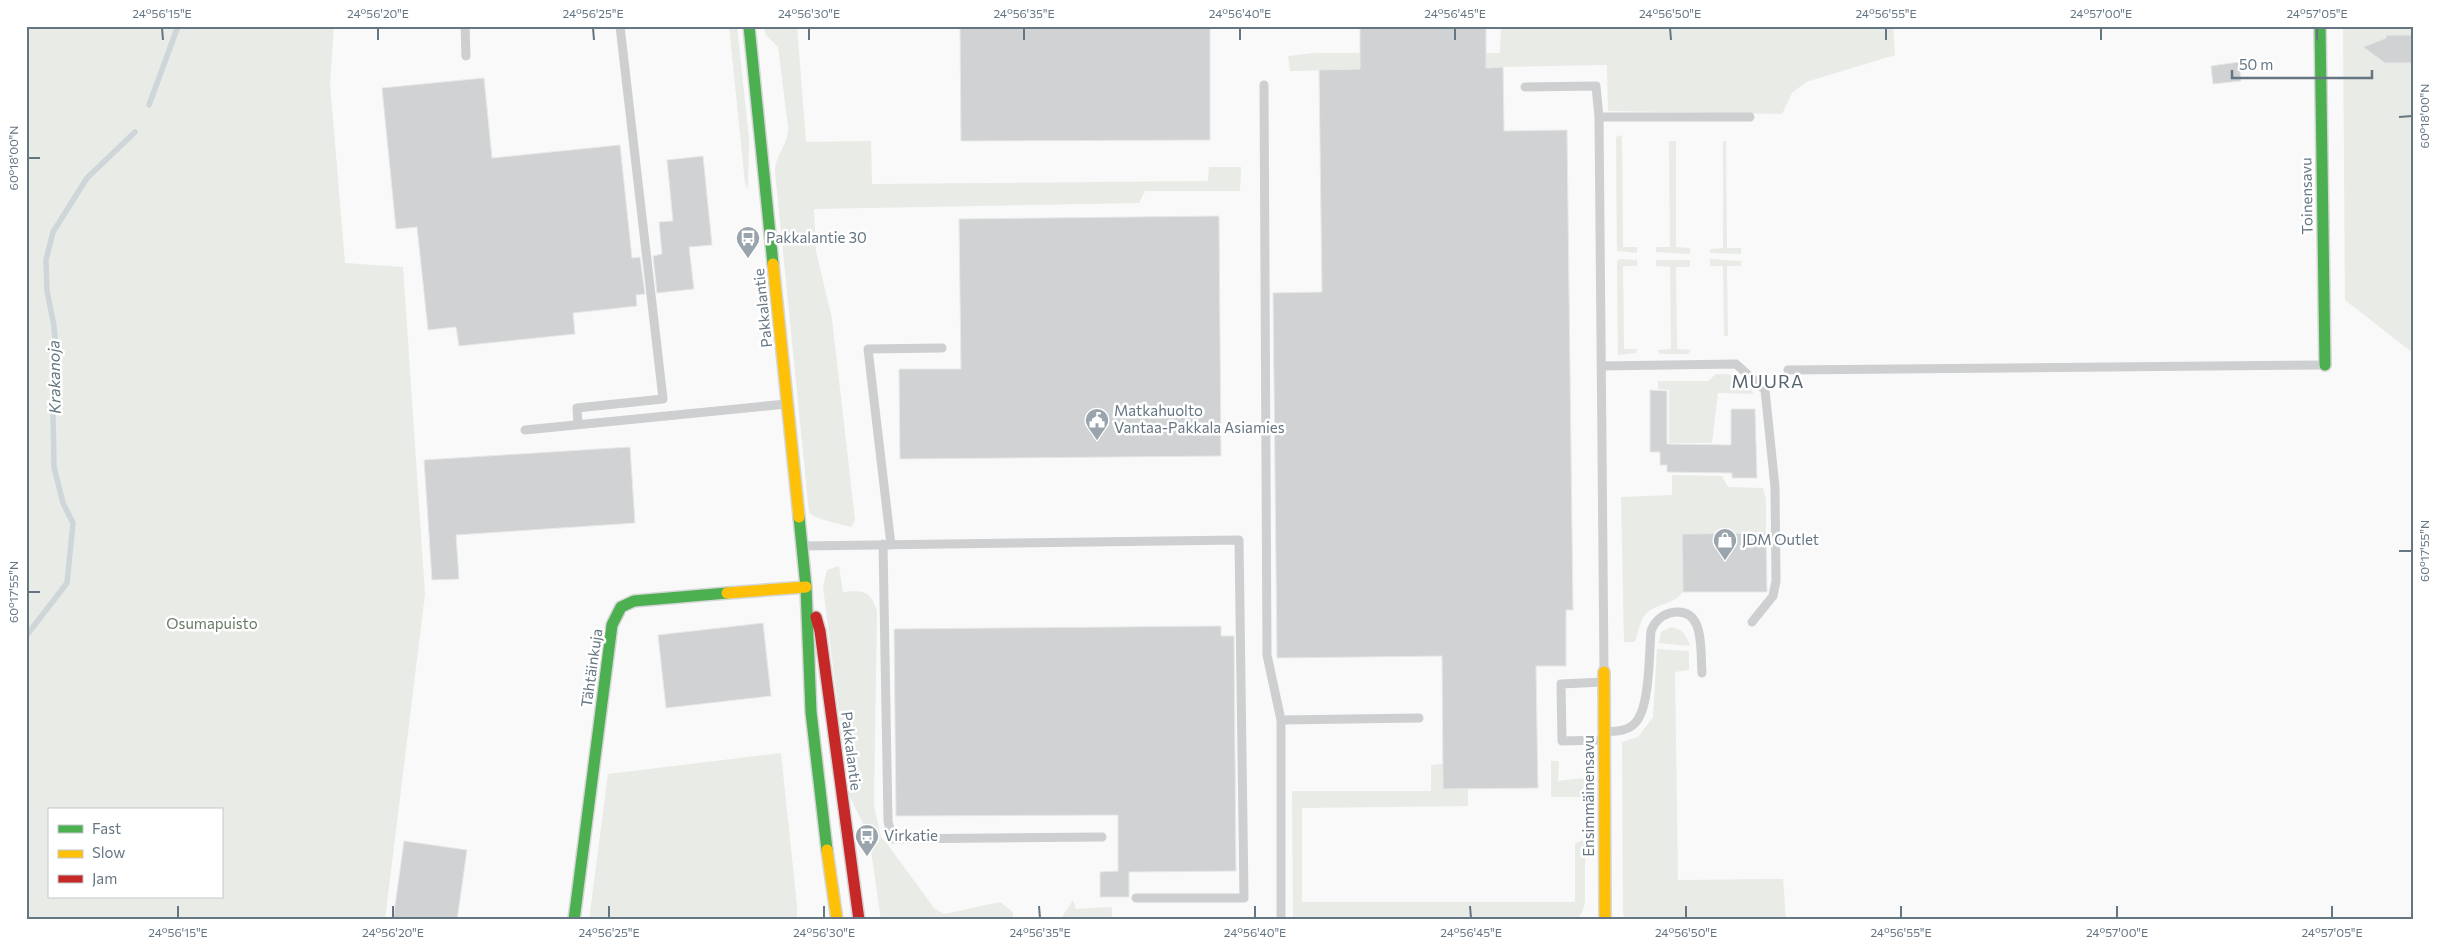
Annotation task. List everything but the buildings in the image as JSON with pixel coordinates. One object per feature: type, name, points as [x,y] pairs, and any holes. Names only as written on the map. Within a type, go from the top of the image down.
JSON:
[{"type":"main road","name":"Pakkalantie","points":[[748,26],[806,587],[805,634],[808,698],[837,920]]},
{"type":"main road","name":"Toinensavu","points":[[2320,26],[2325,365]]},
{"type":"main road","name":"Pakkalantie","points":[[806,587],[820,631],[859,920]]},
{"type":"main road","name":"Tähtäinkuja","points":[[574,920],[612,625],[622,607],[634,601],[806,587]]},
{"type":"main road","name":"Ensimmäinensavu","points":[[1604,677],[1605,920]]},
{"type":"lane","points":[[465,26],[466,56]]},
{"type":"lane","points":[[578,424],[577,408],[663,400],[620,26]]},
{"type":"lane","points":[[1264,85],[1267,655],[1281,720],[1281,920]]},
{"type":"lane","points":[[1525,87],[1596,86],[1598,117],[1604,677],[1561,684],[1562,741],[1604,736],[1624,730],[1636,723],[1643,710],[1651,631],[1655,622],[1668,614],[1679,612],[1692,616],[1696,620],[1702,673]]},
{"type":"lane","points":[[1598,117],[1750,117]]},
{"type":"lane","points":[[942,348],[868,349],[887,544],[888,821],[892,839],[1102,838]]},
{"type":"lane","points":[[1601,366],[1736,364],[1765,390],[1776,487],[1776,581],[1773,596],[1752,622]]},
{"type":"lane","points":[[1788,370],[2325,365]]},
{"type":"lane","points":[[525,430],[787,404]]},
{"type":"lane","points":[[802,546],[1239,540],[1244,898],[1136,898]]},
{"type":"lane","points":[[1281,720],[1419,718]]},
{"type":"green space","name":"Osumapuisto","points":[[26,26],[334,26],[330,83],[345,263],[403,267],[425,594],[385,920],[26,920]]},
{"type":"green space","points":[[729,26],[737,26],[749,139],[748,189],[745,183]]},
{"type":"green space","points":[[763,26],[797,26],[806,142],[871,141],[872,184],[1208,181],[1209,167],[1241,167],[1240,191],[1145,191],[1139,203],[814,209],[816,251],[832,319],[855,520],[851,527],[823,520],[809,513],[775,171],[787,139],[788,127],[778,47],[766,35]]},
{"type":"green space","points":[[1501,26],[1893,26],[1895,55],[1806,82],[1792,93],[1782,114],[1608,111],[1607,65],[1290,71],[1288,56],[1314,53],[1500,53]]},
{"type":"green space","points":[[2343,26],[2413,26],[2413,353],[2345,300]]},
{"type":"green space","points":[[1622,135],[1623,247],[1637,247],[1637,253],[1617,251],[1616,137]]},
{"type":"green space","points":[[1669,141],[1676,141],[1676,247],[1690,248],[1690,254],[1656,252],[1656,247],[1670,247]]},
{"type":"green space","points":[[1723,141],[1726,141],[1727,248],[1741,248],[1741,254],[1710,253],[1710,249],[1723,248]]},
{"type":"green space","points":[[1620,259],[1637,260],[1637,266],[1623,266],[1624,349],[1637,349],[1636,353],[1618,355],[1617,262]]},
{"type":"green space","points":[[1710,259],[1741,261],[1741,266],[1727,266],[1728,336],[1724,336],[1723,266],[1710,266]]},
{"type":"green space","points":[[1656,260],[1690,260],[1690,267],[1676,267],[1677,349],[1691,350],[1688,354],[1660,354],[1657,350],[1671,349],[1670,267],[1656,266]]},
{"type":"green space","points":[[1716,374],[1738,377],[1746,383],[1754,394],[1718,393],[1712,443],[1669,443],[1669,390],[1658,389],[1658,381],[1708,381]]},
{"type":"green space","points":[[1672,475],[1722,476],[1728,487],[1763,488],[1766,499],[1766,533],[1683,534],[1683,592],[1675,599],[1649,611],[1642,620],[1635,642],[1624,642],[1621,497],[1672,495]]},
{"type":"green space","points":[[839,566],[843,592],[856,591],[865,593],[872,599],[877,611],[874,805],[881,838],[934,908],[944,914],[1000,902],[1013,912],[1013,920],[881,920],[869,836],[849,795],[823,587],[827,570]]},
{"type":"green space","points":[[1671,627],[1684,633],[1690,646],[1659,643],[1661,632]]},
{"type":"green space","points":[[1657,649],[1689,651],[1689,670],[1675,672],[1678,880],[1783,879],[1786,920],[1626,920],[1623,914],[1622,742],[1638,737],[1653,717]]},
{"type":"green space","points":[[781,753],[797,920],[589,920],[608,774]]},
{"type":"green space","points":[[1551,761],[1558,761],[1559,763],[1558,781],[1584,778],[1584,797],[1551,797]]},
{"type":"green space","points":[[1443,764],[1443,789],[1468,789],[1468,806],[1302,808],[1302,902],[1575,902],[1575,844],[1582,840],[1585,844],[1585,902],[1583,911],[1578,918],[1576,920],[1293,920],[1292,791],[1431,791],[1431,765]]},
{"type":"green space","points":[[1073,900],[1076,909],[1112,907],[1112,920],[1060,920]]},
{"type":"waterway","name":"Krakanoja","points":[[149,105],[178,26]]},
{"type":"waterway","name":"Krakanoja","points":[[26,636],[67,583],[73,523],[63,503],[54,467],[53,412],[57,367],[54,326],[47,291],[46,260],[53,232],[87,178],[135,132]]},
{"type":"traffic: fast","points":[[749,26],[773,264]]},
{"type":"traffic: fast","points":[[2320,26],[2325,365]]},
{"type":"traffic: fast","points":[[799,517],[806,587],[811,712],[827,850]]},
{"type":"traffic: fast","points":[[574,920],[612,625],[621,607],[634,601],[727,593]]},
{"type":"traffic: slow","points":[[773,264],[799,517]]},
{"type":"traffic: slow","points":[[727,593],[806,587]]},
{"type":"traffic: slow","points":[[1604,672],[1605,920]]},
{"type":"traffic: slow","points":[[827,850],[837,920]]},
{"type":"traffic: jam","points":[[816,617],[820,631],[859,920]]},
{"type":"place","name":"Pakkalantie 30","points":[[748,259]]},
{"type":"place","name":"Matkahuolto Vantaa-Pakkala Asiamies","points":[[1097,441]]},
{"type":"place","name":"JDM Outlet","points":[[1725,561]]},
{"type":"place","name":"Virkatie","points":[[867,857]]},
{"type":"district","name":"MUURA","points":[[1768,382]]}]
